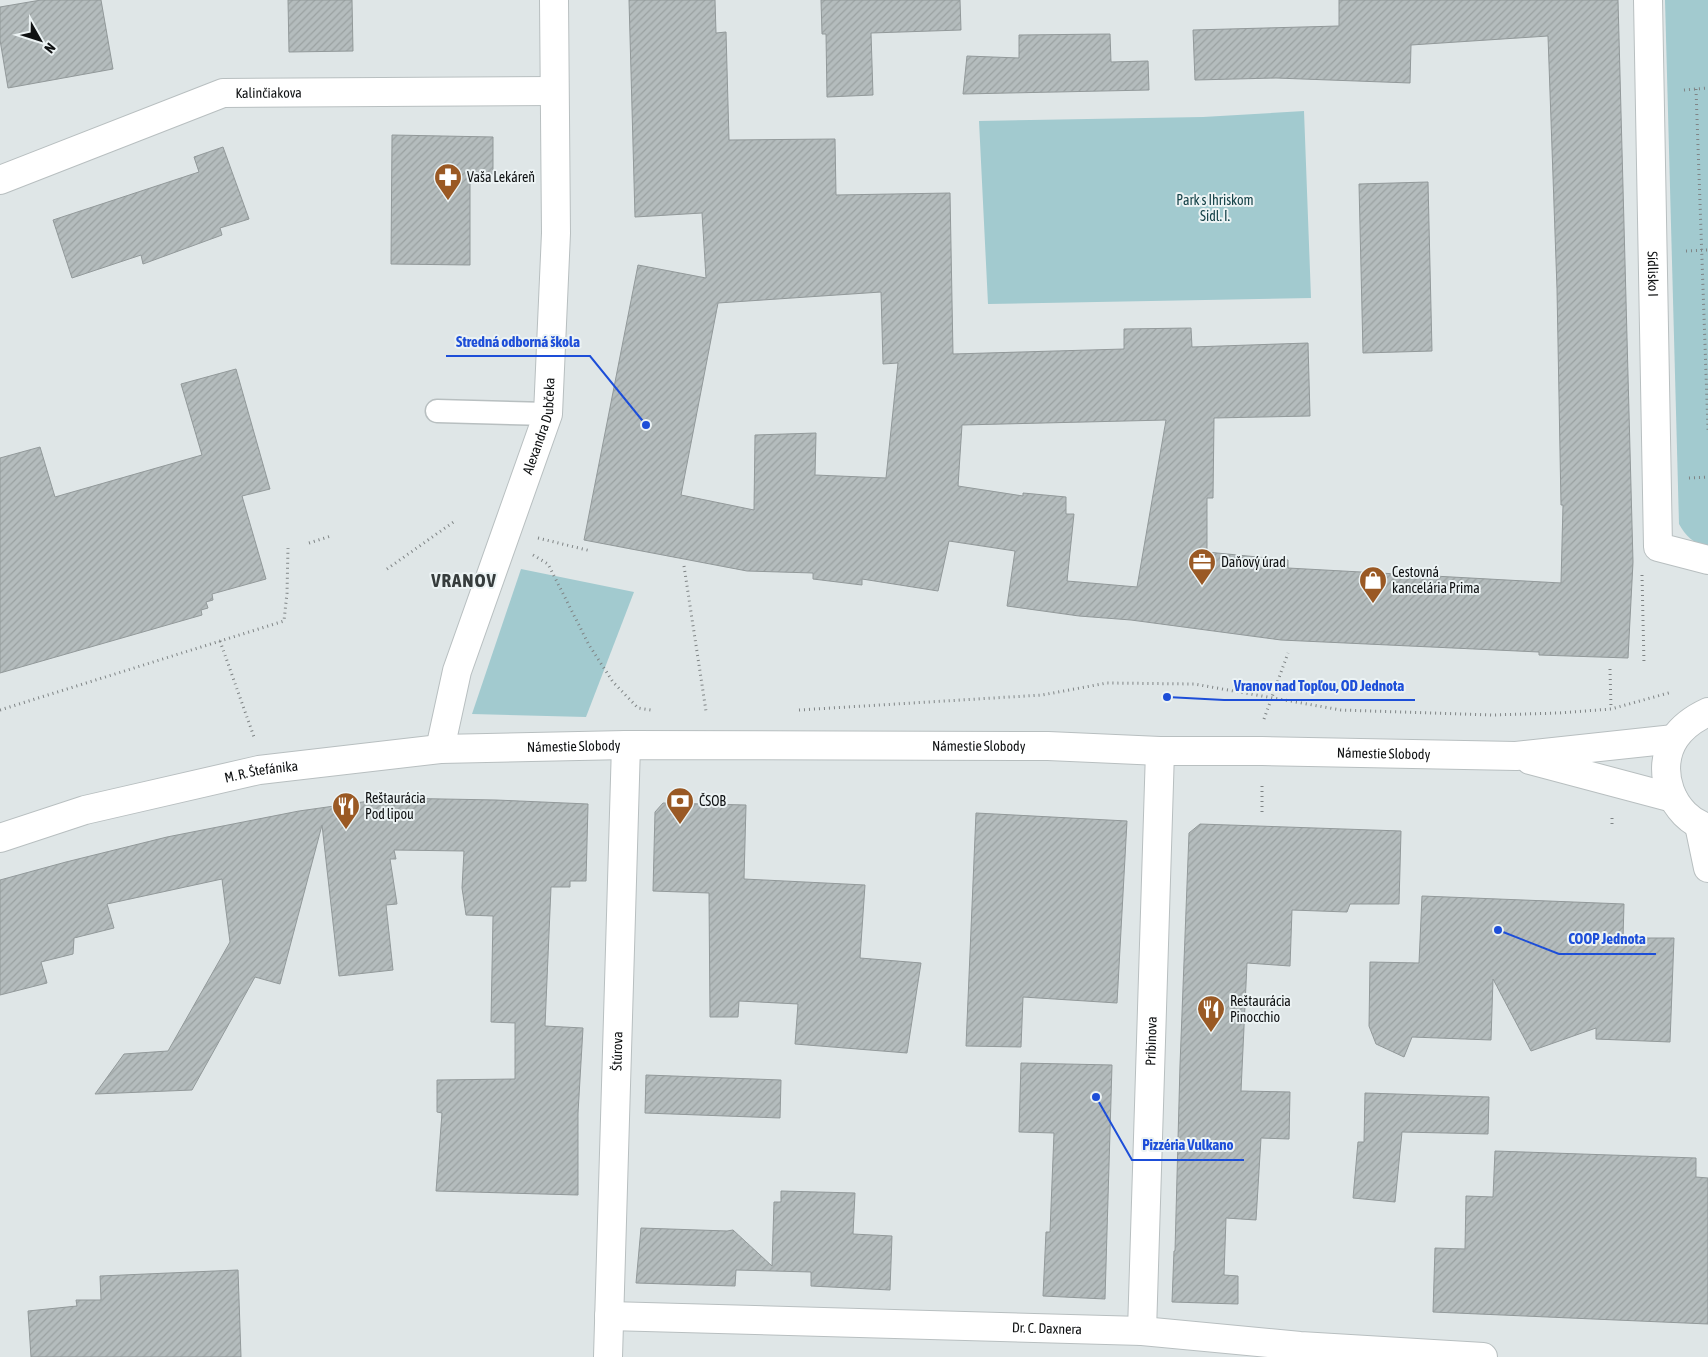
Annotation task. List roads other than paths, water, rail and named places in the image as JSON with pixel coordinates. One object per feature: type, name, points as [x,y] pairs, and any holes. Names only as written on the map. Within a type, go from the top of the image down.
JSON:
[{"type":"street","name":"Alexandra Dubčeka","points":[[440,748],[457,671],[548,414],[556,233],[554,0]]},
{"type":"street","name":"Sídlisko I","points":[[1648,0],[1658,547],[1708,560]]},
{"type":"street","name":"Kalinčiakova","points":[[0,180],[223,92],[554,91]]},
{"type":"street","points":[[1708,712],[1688,723],[1674,739],[1667,759],[1667,780],[1673,798],[1684,814],[1704,826],[1708,868]]},
{"type":"street","name":"Námestie Slobody","points":[[440,748],[626,745],[1048,746],[1160,751],[1516,756],[1674,739]]},
{"type":"street","name":"Štúrova","points":[[608,1357],[626,745]]},
{"type":"street","name":"M. R. Štefánika","points":[[0,838],[85,810],[259,770],[440,748]]},
{"type":"street","name":"Pribinova","points":[[1142,1331],[1160,751]]},
{"type":"street","name":"Námestie Slobody","points":[[1516,756],[1673,798]]},
{"type":"street","name":"Dr. C. Daxnera","points":[[609,1316],[1142,1331],[1300,1346],[1483,1357]]},
{"type":"lane","points":[[437,411],[548,414]]},
{"type":"place","name":"Vaša Lekáreň","points":[[448,201]]},
{"type":"place","name":"Stredná odborná škola","points":[[646,425]]},
{"type":"place","name":"Daňový úrad","points":[[1202,586]]},
{"type":"place","name":"Cestovná kancelária Prima","points":[[1373,604]]},
{"type":"place","name":"Vranov nad Topľou, OD Jednota","points":[[1167,697]]},
{"type":"place","name":"ČSOB","points":[[680,825]]},
{"type":"place","name":"Reštaurácia Pod lipou","points":[[346,830]]},
{"type":"place","name":"COOP Jednota","points":[[1498,930]]},
{"type":"place","name":"Reštaurácia Pinocchio","points":[[1211,1033]]},
{"type":"place","name":"Pizzéria Vulkano","points":[[1096,1097]]},
{"type":"district","name":"VRANOV","points":[[464,580]]},
{"type":"park label","name":"Park s Ihriskom Sidl. I.","points":[[1215,208]]}]
